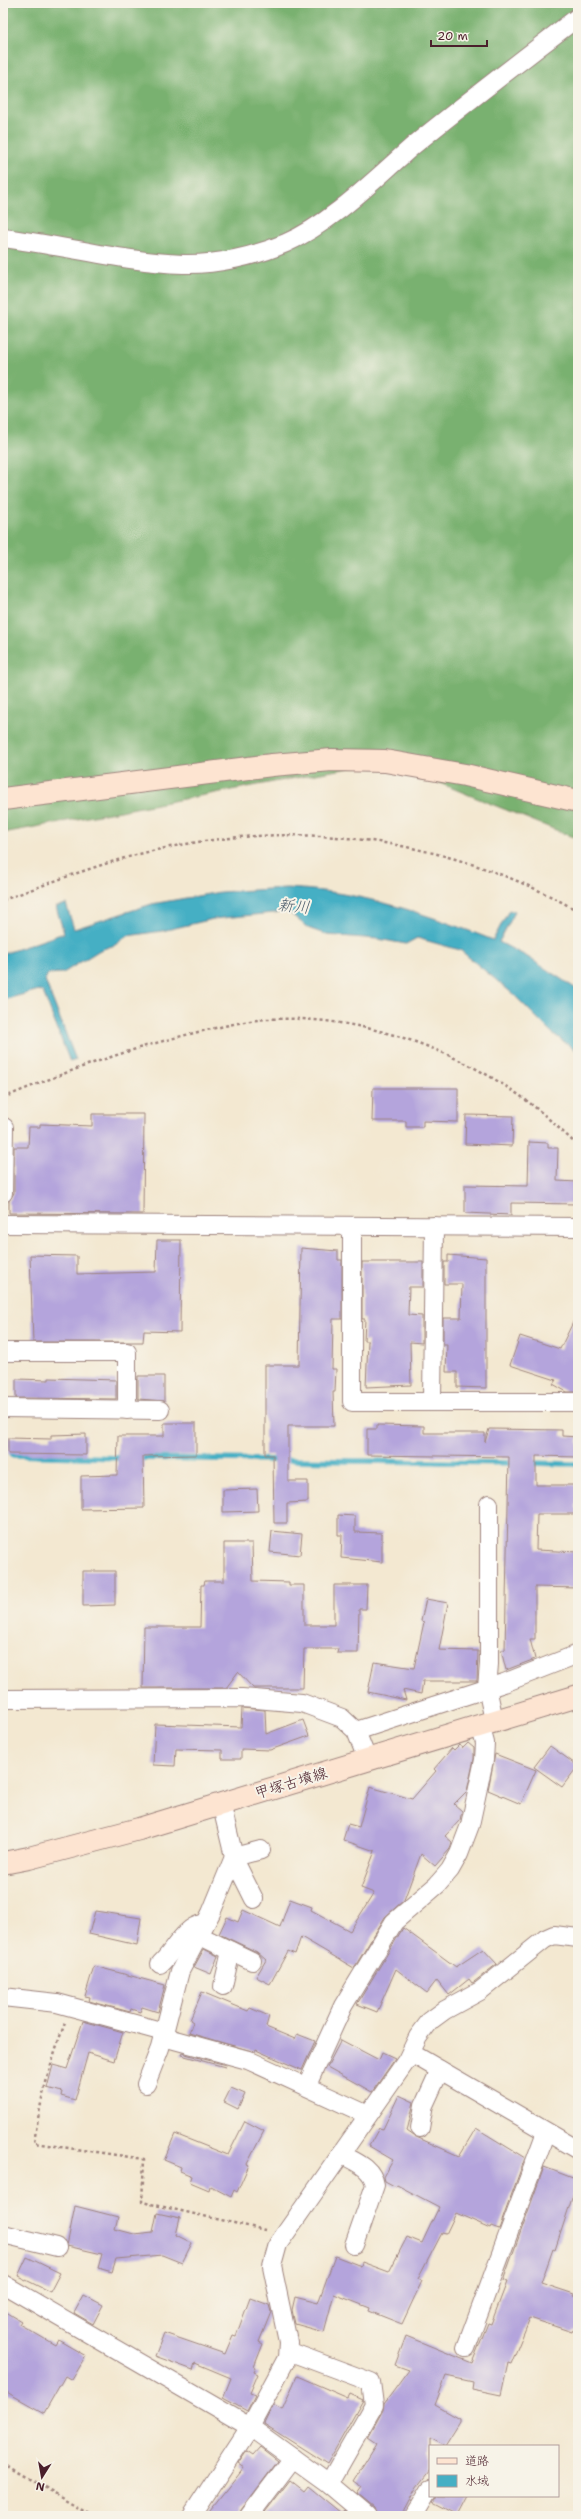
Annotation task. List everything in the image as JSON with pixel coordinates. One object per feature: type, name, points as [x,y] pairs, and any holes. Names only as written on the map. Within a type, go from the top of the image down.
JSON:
[{"type":"main road","points":[[3,799],[272,765],[332,760],[385,760],[465,775],[578,800]]},
{"type":"main road","name":"甲塚古墳線","points":[[3,1863],[29,1858],[131,1831],[578,1696]]},
{"type":"street","points":[[3,238],[44,243],[90,253],[183,264],[220,261],[286,243],[322,223],[458,109],[578,16]]},
{"type":"street","points":[[3,1193],[4,1127]]},
{"type":"street","points":[[3,1224],[578,1227]]},
{"type":"street","points":[[352,1226],[352,1402],[578,1402]]},
{"type":"street","points":[[432,1402],[434,1226]]},
{"type":"street","points":[[3,1352],[127,1352],[127,1410]]},
{"type":"street","points":[[3,1408],[160,1410]]},
{"type":"street","points":[[307,2085],[343,2006],[394,1922],[437,1885],[450,1870],[460,1854],[470,1825],[481,1775],[487,1723],[489,1664],[489,1504]]},
{"type":"street","points":[[356,1731],[487,1688],[578,1654]]},
{"type":"street","points":[[3,1699],[242,1698],[302,1703],[342,1718],[356,1731],[367,1759]]},
{"type":"street","points":[[221,1803],[234,1857],[254,1899]]},
{"type":"street","points":[[234,1857],[261,1850]]},
{"type":"street","points":[[146,2084],[164,2032],[180,1971],[202,1929],[234,1857]]},
{"type":"street","points":[[160,1964],[196,1925],[231,1951],[252,1961]]},
{"type":"street","points":[[192,2516],[250,2427],[287,2358],[288,2351],[286,2326],[272,2266],[278,2244],[284,2234],[411,2053],[418,2037],[430,2021],[445,2010],[480,1991],[545,1939],[554,1935],[578,1938]]},
{"type":"street","points":[[223,1986],[231,1951]]},
{"type":"street","points":[[3,1996],[57,2003],[164,2032],[171,2039],[248,2060],[307,2085],[368,2115]]},
{"type":"street","points":[[411,2053],[578,2150]]},
{"type":"street","points":[[420,2128],[424,2105],[440,2070]]},
{"type":"street","points":[[466,2348],[546,2132]]},
{"type":"street","points":[[341,2154],[368,2169],[374,2177],[375,2184],[372,2200],[354,2245]]},
{"type":"street","points":[[3,2234],[57,2247]]},
{"type":"street","points":[[3,2284],[250,2427],[329,2484],[367,2516]]},
{"type":"street","points":[[288,2351],[370,2382],[374,2405],[329,2484]]},
{"type":"street","points":[[249,2516],[293,2458]]},
{"type":"street","points":[[414,2516],[429,2491]]},
{"type":"path","points":[[3,900],[151,851],[204,842],[254,836],[321,836],[386,842],[439,854],[494,871],[554,897],[578,911]]},
{"type":"path","points":[[3,1098],[61,1074],[149,1044],[218,1027],[268,1019],[322,1020],[366,1028],[447,1054],[484,1073],[520,1096],[578,1146]]},
{"type":"path","points":[[77,2008],[68,2015],[52,2058],[39,2107],[34,2143],[144,2159],[142,2202],[284,2234]]},
{"type":"path","points":[[3,2463],[94,2516]]},
{"type":"green space","points":[[3,3],[578,3],[578,839],[385,761],[3,833]]},
{"type":"water","name":"新川","points":[[286,888],[340,894],[392,905],[417,912],[493,940],[509,910],[515,912],[499,942],[526,956],[578,990],[578,1052],[552,1033],[513,994],[460,950],[417,938],[406,944],[378,939],[327,935],[308,928],[290,913],[283,912],[213,919],[162,931],[127,936],[115,945],[100,950],[63,973],[48,974],[45,980],[76,1060],[70,1062],[43,992],[39,990],[3,1000],[3,954],[64,933],[56,907],[66,904],[74,929],[152,904],[220,892]]},
{"type":"building","points":[[373,1088],[458,1088],[458,1122],[423,1121],[423,1127],[406,1127],[406,1121],[372,1121]]},
{"type":"building","points":[[92,1114],[144,1114],[143,1214],[9,1213],[9,1201],[14,1193],[14,1147],[28,1147],[29,1127],[40,1127],[40,1124],[92,1126]]},
{"type":"building","points":[[466,1115],[513,1116],[512,1146],[465,1144]]},
{"type":"building","points":[[529,1142],[548,1143],[548,1148],[558,1148],[557,1181],[578,1182],[578,1204],[511,1203],[511,1215],[465,1213],[465,1185],[528,1186]]},
{"type":"building","points":[[157,1240],[181,1240],[180,1332],[144,1331],[143,1342],[33,1342],[30,1255],[77,1256],[77,1274],[156,1272]]},
{"type":"building","points":[[301,1248],[338,1251],[338,1260],[342,1260],[342,1319],[333,1319],[332,1369],[336,1369],[335,1392],[333,1392],[334,1426],[288,1426],[288,1481],[308,1481],[308,1502],[287,1503],[287,1523],[274,1523],[273,1455],[265,1455],[265,1365],[299,1365]]},
{"type":"building","points":[[448,1255],[486,1258],[486,1388],[457,1387],[457,1372],[446,1372],[447,1344],[443,1344],[443,1318],[461,1318],[462,1284],[444,1284],[444,1262],[448,1262]]},
{"type":"building","points":[[362,1262],[423,1262],[423,1287],[409,1287],[408,1315],[422,1316],[422,1343],[410,1342],[411,1385],[366,1387],[368,1341],[364,1341],[365,1319],[362,1319]]},
{"type":"building","points":[[578,1312],[578,1392],[567,1392],[553,1384],[556,1380],[510,1365],[520,1336],[560,1349]]},
{"type":"building","points":[[138,1376],[164,1376],[164,1401],[138,1399]]},
{"type":"building","points":[[49,1378],[116,1380],[116,1399],[16,1398],[16,1379],[49,1380]]},
{"type":"building","points":[[164,1423],[196,1423],[196,1455],[143,1456],[144,1508],[81,1509],[81,1476],[117,1475],[118,1436],[164,1436]]},
{"type":"building","points":[[377,1425],[424,1426],[424,1433],[485,1433],[485,1442],[489,1429],[562,1430],[562,1436],[578,1437],[578,1457],[536,1456],[536,1485],[576,1485],[576,1514],[537,1514],[536,1550],[578,1552],[578,1588],[535,1587],[535,1639],[530,1639],[535,1659],[506,1670],[501,1650],[505,1650],[509,1457],[367,1455],[367,1429],[377,1429]]},
{"type":"building","points":[[86,1434],[86,1455],[8,1454],[8,1438],[51,1439],[51,1435]]},
{"type":"building","points":[[257,1489],[258,1511],[223,1512],[223,1490]]},
{"type":"building","points":[[338,1515],[355,1516],[355,1532],[382,1533],[382,1562],[341,1558],[342,1535],[338,1535]]},
{"type":"building","points":[[272,1531],[302,1534],[300,1555],[270,1552]]},
{"type":"building","points":[[224,1543],[252,1543],[253,1581],[289,1582],[289,1585],[304,1585],[304,1625],[334,1625],[334,1585],[367,1585],[366,1609],[359,1609],[358,1653],[337,1653],[338,1649],[304,1649],[303,1688],[253,1688],[238,1672],[226,1688],[143,1688],[144,1627],[200,1627],[201,1585],[204,1585],[205,1581],[224,1581]]},
{"type":"building","points":[[83,1571],[115,1571],[115,1605],[83,1606]]},
{"type":"building","points":[[426,1599],[448,1603],[439,1650],[478,1651],[477,1681],[423,1681],[421,1694],[403,1690],[406,1700],[368,1692],[374,1662],[414,1668],[424,1622],[421,1621]]},
{"type":"building","points":[[242,1708],[265,1710],[266,1734],[303,1720],[309,1736],[270,1750],[241,1749],[241,1759],[222,1759],[222,1750],[176,1749],[175,1766],[153,1765],[155,1724],[241,1727]]},
{"type":"building","points":[[468,1743],[474,1748],[474,1759],[467,1791],[454,1804],[462,1811],[460,1820],[445,1836],[452,1842],[450,1849],[435,1866],[421,1854],[404,1900],[385,1917],[354,1968],[301,1937],[295,1954],[288,1951],[270,1984],[256,1977],[266,1960],[257,1952],[219,1934],[227,1917],[238,1922],[243,1910],[280,1927],[290,1899],[312,1907],[311,1910],[350,1931],[374,1893],[361,1888],[375,1851],[343,1840],[348,1824],[359,1827],[370,1787],[412,1799],[436,1771],[434,1769],[452,1748],[454,1750],[459,1745],[463,1748]]},
{"type":"building","points":[[550,1746],[578,1766],[562,1787],[534,1767]]},
{"type":"building","points":[[495,1754],[536,1770],[521,1804],[488,1790]]},
{"type":"building","points":[[95,1911],[141,1918],[137,1945],[89,1934]]},
{"type":"building","points":[[403,1928],[456,1967],[483,1949],[497,1964],[474,1982],[472,1983],[469,1979],[449,1995],[437,1980],[427,1993],[396,1969],[377,2012],[357,2004]]},
{"type":"building","points":[[204,1949],[218,1956],[211,1974],[194,1967]]},
{"type":"building","points":[[94,1966],[165,1985],[158,2012],[142,2007],[140,2012],[131,2009],[130,2012],[89,2001],[90,1997],[85,1996]]},
{"type":"building","points":[[202,1992],[248,2011],[250,2008],[269,2016],[266,2027],[295,2039],[297,2034],[315,2041],[302,2070],[256,2050],[255,2052],[189,2033],[193,2022],[190,2020]]},
{"type":"building","points":[[83,2021],[123,2032],[114,2061],[88,2053],[75,2100],[61,2096],[62,2092],[47,2088],[53,2065],[67,2069]]},
{"type":"building","points":[[341,2040],[379,2060],[382,2053],[395,2059],[372,2092],[327,2067]]},
{"type":"building","points":[[182,2053],[226,2065],[225,2067],[181,2055]]},
{"type":"building","points":[[231,2088],[245,2094],[238,2109],[224,2102]]},
{"type":"building","points":[[399,2095],[414,2102],[407,2131],[414,2136],[459,2156],[476,2128],[525,2158],[499,2229],[491,2226],[490,2228],[456,2213],[446,2234],[442,2233],[418,2279],[422,2281],[402,2324],[369,2311],[370,2308],[334,2294],[324,2332],[295,2324],[292,2310],[295,2297],[318,2303],[335,2256],[361,2266],[362,2262],[389,2272],[407,2237],[422,2243],[439,2207],[397,2185],[396,2187],[385,2181],[384,2177],[393,2160],[369,2146],[379,2128],[383,2129]]},
{"type":"building","points":[[245,2121],[264,2131],[247,2164],[249,2165],[237,2192],[234,2190],[231,2197],[210,2186],[209,2190],[190,2182],[192,2176],[180,2171],[181,2167],[164,2160],[175,2134],[228,2155]]},
{"type":"building","points":[[544,2167],[578,2180],[555,2250],[553,2249],[541,2283],[574,2294],[573,2296],[578,2297],[578,2331],[573,2330],[572,2332],[530,2318],[511,2364],[508,2363],[501,2395],[472,2389],[473,2382],[446,2376],[435,2405],[460,2419],[460,2422],[446,2445],[430,2438],[429,2471],[416,2488],[401,2516],[377,2516],[374,2508],[357,2494],[362,2487],[353,2481],[377,2443],[368,2437],[383,2410],[384,2404],[409,2370],[395,2365],[406,2336],[472,2363],[488,2323],[491,2324],[507,2282],[503,2281]]},
{"type":"building","points":[[75,2206],[118,2217],[115,2229],[134,2234],[153,2232],[157,2213],[180,2218],[176,2235],[192,2243],[182,2263],[162,2255],[116,2259],[112,2272],[98,2268],[102,2254],[67,2246]]},
{"type":"building","points":[[27,2257],[60,2273],[50,2292],[18,2276]]},
{"type":"building","points":[[84,2295],[103,2305],[93,2324],[74,2313]]},
{"type":"building","points":[[250,2298],[269,2305],[271,2312],[259,2342],[263,2344],[254,2367],[256,2368],[254,2372],[258,2374],[250,2393],[255,2395],[247,2411],[223,2398],[231,2378],[195,2363],[193,2370],[155,2356],[164,2333],[225,2354],[233,2335],[236,2336]]},
{"type":"building","points":[[3,2310],[21,2321],[19,2324],[55,2345],[58,2340],[86,2356],[72,2380],[65,2376],[44,2413],[3,2390]]},
{"type":"building","points":[[297,2376],[348,2398],[350,2394],[363,2400],[327,2464],[264,2424],[273,2405],[282,2410]]},
{"type":"building","points":[[260,2447],[278,2461],[241,2510],[239,2516],[206,2516],[244,2468],[238,2464],[247,2451],[253,2455]]},
{"type":"building","points":[[290,2480],[304,2491],[308,2486],[341,2513],[344,2510],[351,2516],[262,2516]]},
{"type":"building","points":[[437,2497],[468,2497],[459,2515],[434,2502]]},
{"type":"waterway","points":[[12,1455],[124,1458]]},
{"type":"waterway","points":[[136,1458],[516,1463]]},
{"type":"waterway","points":[[528,1463],[578,1464]]}]
